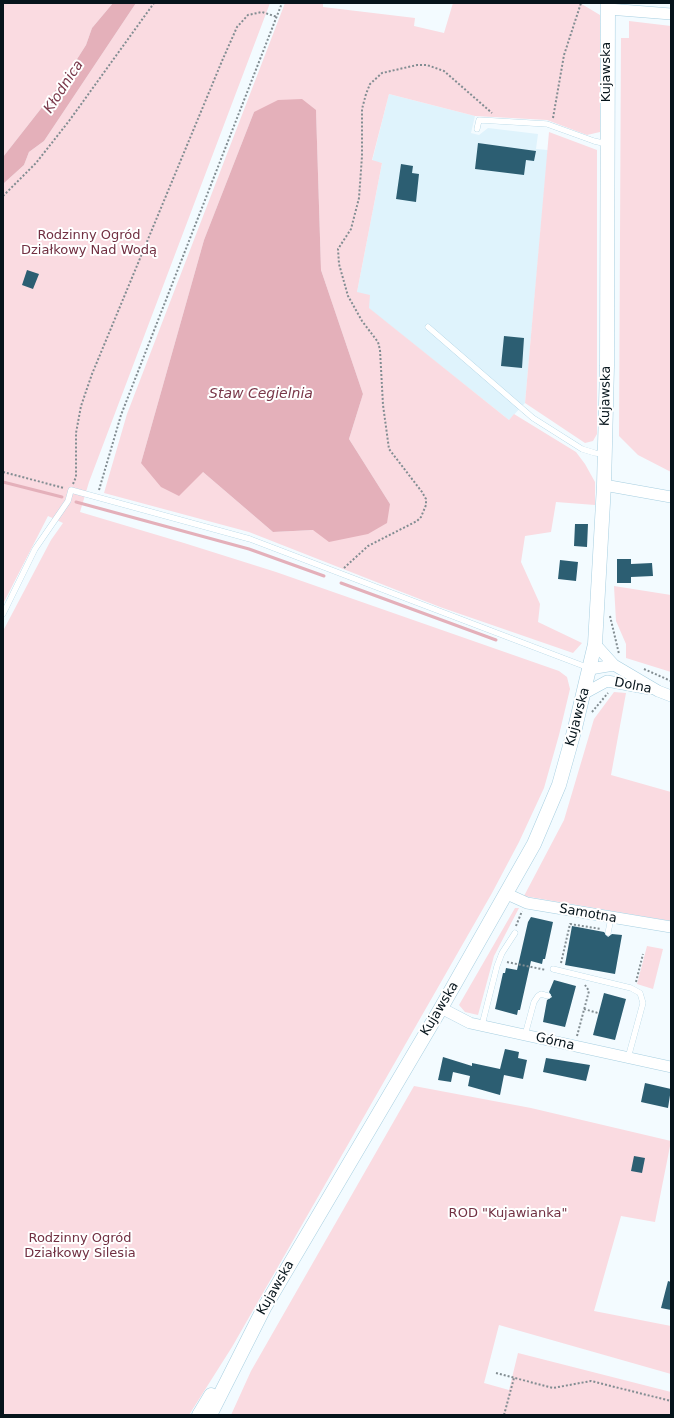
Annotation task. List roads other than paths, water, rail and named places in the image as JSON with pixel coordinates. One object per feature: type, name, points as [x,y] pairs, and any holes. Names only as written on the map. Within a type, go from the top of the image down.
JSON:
[{"type":"street","points":[[606,6],[671,14]]},
{"type":"street","name":"Kujawska","points":[[199,1415],[243,1348],[507,894],[534,844],[559,785],[585,693],[595,644],[604,485],[607,366],[606,6]]},
{"type":"street","points":[[604,485],[671,497]]},
{"type":"street","name":"Dolna","points":[[595,644],[616,666],[658,691],[671,696]]},
{"type":"street","name":"Dolna","points":[[590,668],[616,666]]},
{"type":"street","name":"Dolna","points":[[590,668],[611,682],[658,691]]},
{"type":"street","name":"Dolna","points":[[585,693],[611,682]]},
{"type":"street","name":"Samotna","points":[[507,894],[527,903],[671,928]]},
{"type":"street","name":"Górna","points":[[441,1008],[470,1023],[671,1067]]},
{"type":"street","name":"Kujawska","points":[[210,1415],[243,1348]]},
{"type":"lane","points":[[477,129],[479,120],[500,120],[552,125],[594,141],[607,144]]},
{"type":"lane","points":[[428,328],[533,418],[582,449],[605,454]]},
{"type":"lane","points":[[3,614],[35,549],[68,501],[72,490],[250,539],[590,668]]},
{"type":"lane","points":[[608,931],[610,918]]},
{"type":"lane","points":[[482,1026],[500,959],[515,933]]},
{"type":"lane","points":[[556,970],[634,989],[640,993],[643,1003],[628,1058]]},
{"type":"lane","points":[[525,1035],[534,1002],[541,994],[548,996]]},
{"type":"water","name":"Kłodnica","points":[[113,3],[136,3],[44,141],[29,152],[24,165],[3,184],[3,157],[65,78],[86,45],[92,28]]},
{"type":"water","name":"Staw Cegielnia","points":[[302,99],[316,110],[321,270],[363,394],[349,439],[390,504],[387,523],[368,534],[329,542],[313,530],[273,532],[203,472],[179,496],[161,487],[141,463],[204,240],[254,112],[278,100]]},
{"type":"waterway","points":[[3,482],[62,497]]},
{"type":"waterway","points":[[76,502],[249,549],[324,576]]},
{"type":"waterway","points":[[341,583],[496,640]]},
{"type":"park label","name":"Rodzinny Ogród Działkowy Nad Wodą","points":[[89,244]]},
{"type":"park label","name":"ROD \"Kujawianka\"","points":[[508,1214]]},
{"type":"park label","name":"Rodzinny Ogród Działkowy Silesia","points":[[80,1246]]}]
